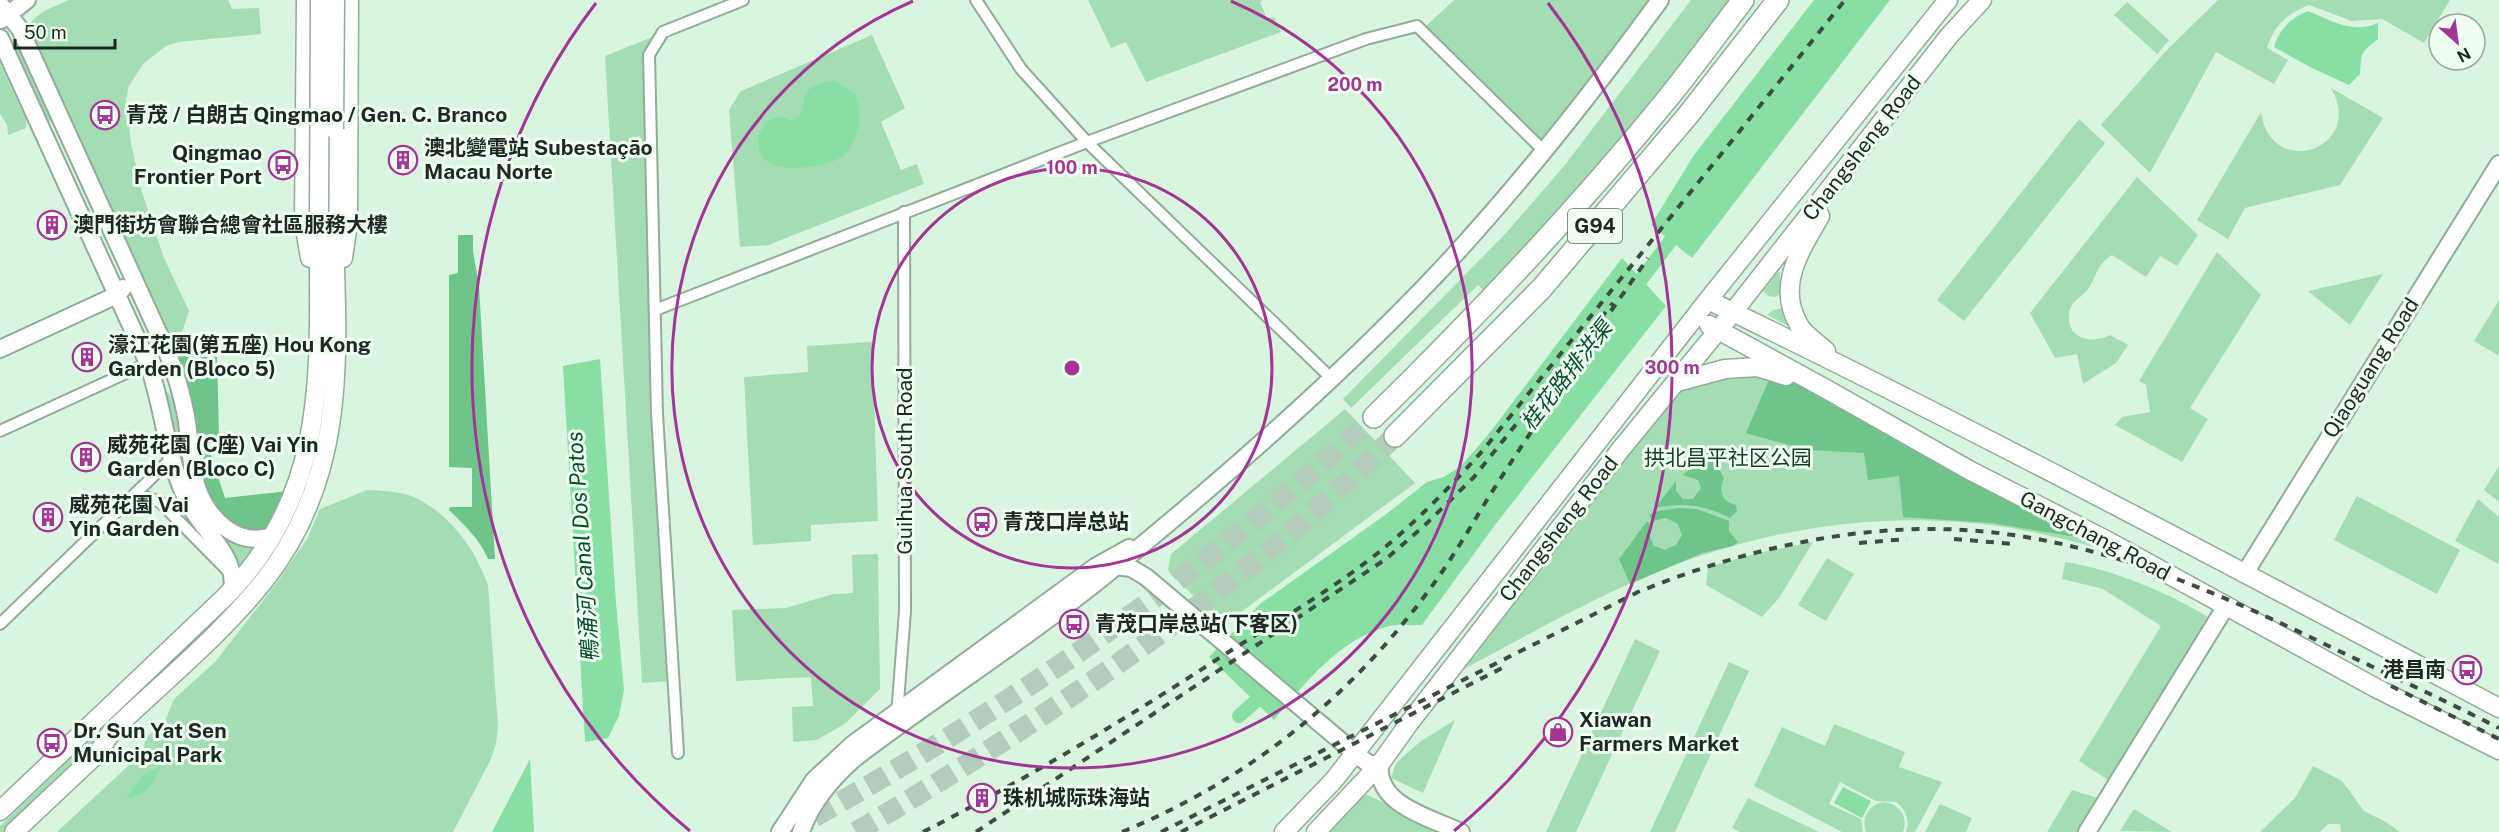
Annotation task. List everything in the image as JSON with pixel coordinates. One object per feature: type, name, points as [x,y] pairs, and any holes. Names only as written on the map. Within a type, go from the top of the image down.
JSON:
[{"type":"highway","name":"G94","points":[[1374,417],[1444,348],[1544,242],[1668,98],[1743,0]]},
{"type":"highway","name":"G94","points":[[1395,436],[1542,288],[1689,114],[1778,0]]},
{"type":"main road","points":[[306,0],[304,223],[327,310]]},
{"type":"main road","points":[[0,831],[80,756],[112,730],[248,600],[273,569],[294,535],[315,488],[329,437],[334,399],[327,310],[320,0]]},
{"type":"main road","points":[[326,212],[335,0]]},
{"type":"main road","points":[[0,811],[258,558],[274,535],[299,482],[312,433],[327,310],[348,223],[349,0]]},
{"type":"main road","name":"Changsheng Road","points":[[1284,832],[1358,756],[1708,300],[1948,0]]},
{"type":"main road","name":"Changsheng Road","points":[[1316,832],[1374,771],[1621,449],[1719,330],[1949,36],[1982,0]]},
{"type":"main road","points":[[305,64],[318,75],[333,75],[342,63],[349,22]]},
{"type":"main road","points":[[1840,364],[1800,327],[1790,304],[1791,274],[1848,166]]},
{"type":"main road","name":"Gangchang Road","points":[[1708,300],[1840,364],[2245,573],[2499,708]]},
{"type":"main road","name":"Gangchang Road","points":[[1694,318],[1969,470],[2104,539],[2376,688],[2499,750]]},
{"type":"main road","points":[[1677,382],[1725,369],[1757,367],[1826,389]]},
{"type":"main road","points":[[14,832],[98,753],[112,730]]},
{"type":"street","points":[[27,0],[3,13],[20,29],[168,354],[182,396],[195,480],[207,507],[220,523],[239,537],[253,539],[274,535]]},
{"type":"street","points":[[678,753],[657,414],[649,55],[663,32],[742,0]]},
{"type":"street","points":[[976,0],[1021,69],[1087,142],[1332,379]]},
{"type":"street","points":[[780,832],[799,801],[825,769],[898,710],[1148,538],[1231,471],[1332,379],[1434,276],[1544,152],[1660,0]]},
{"type":"street","points":[[655,310],[1087,142],[1366,39],[1417,26],[1544,152]]},
{"type":"street","points":[[0,38],[148,363],[161,402],[171,459],[177,477],[191,508],[228,560],[232,583]]},
{"type":"street","points":[[45,138],[65,128]]},
{"type":"street","name":"Qiaoguang Road","points":[[2245,573],[2499,164]]},
{"type":"street","points":[[0,349],[117,295],[124,286],[95,217],[90,201],[90,183]]},
{"type":"street","name":"Guihua South Road","points":[[896,728],[905,611],[904,212]]},
{"type":"street","points":[[148,363],[182,396]]},
{"type":"street","points":[[0,431],[148,363]]},
{"type":"street","points":[[0,624],[171,459]]},
{"type":"street","points":[[124,504],[138,497],[156,500],[232,583]]},
{"type":"street","points":[[1146,577],[1141,559],[1148,538]]},
{"type":"street","points":[[1111,562],[1131,568],[1146,577],[1214,633],[1369,764],[1396,802]]},
{"type":"street","points":[[801,832],[812,808],[841,771],[1111,562]]},
{"type":"street","points":[[2087,832],[2226,606]]},
{"type":"street","points":[[1334,735],[1343,752],[1343,765],[1340,772]]},
{"type":"street","points":[[1342,806],[1361,793],[1377,794],[1461,832]]},
{"type":"green space","points":[[69,0],[228,0],[232,9],[259,8],[261,34],[179,42],[166,46],[143,64],[129,86],[126,100],[131,143],[141,189],[164,258],[189,311],[175,354],[28,29],[40,14]]},
{"type":"green space","points":[[1088,0],[1263,0],[1260,2],[1267,19],[1274,17],[1281,32],[1146,82],[1126,42],[1111,48]]},
{"type":"green space","points":[[1454,0],[1652,0],[1544,146],[1426,26]]},
{"type":"green space","points":[[1691,0],[1739,0],[1488,295],[1478,285],[1351,408],[1343,399],[1507,232],[1564,166]]},
{"type":"green space","points":[[2218,0],[2450,0],[2443,12],[2427,12],[2427,38],[2424,43],[2382,19],[2352,21],[2309,5],[2301,8],[2282,21],[2273,33],[2267,48],[2288,60],[2274,84],[2216,52],[2150,173],[2101,125],[2166,51]]},
{"type":"green space","points":[[2127,2],[2169,40],[2157,54],[2114,15]]},
{"type":"green space","points":[[657,35],[644,54],[670,681],[642,683],[605,56]]},
{"type":"green space","points":[[872,35],[905,108],[881,122],[901,170],[917,164],[924,184],[768,245],[740,247],[729,110],[741,91]]},
{"type":"green space","points":[[19,43],[53,118],[51,122],[46,121],[12,47]]},
{"type":"green space","points":[[0,64],[26,119],[26,128],[8,135],[7,125],[0,114]]},
{"type":"green space","points":[[2331,88],[2383,118],[2340,185],[2245,208],[2228,239],[2197,220],[2261,112],[2268,134],[2281,146],[2297,151],[2313,149],[2327,140],[2336,127],[2338,109]]},
{"type":"green space","points":[[2079,119],[2105,143],[1964,321],[1937,300]]},
{"type":"green space","points":[[2137,177],[2198,235],[2177,266],[2160,256],[2146,277],[2112,255],[2102,263],[2086,292],[2072,306],[2069,323],[2072,330],[2082,338],[2096,339],[2110,335],[2128,345],[2116,363],[2083,384],[2077,354],[2055,358],[2030,313]]},
{"type":"green space","points":[[326,247],[326,402],[320,453],[295,523],[251,587],[5,832],[0,832],[0,826],[221,613],[252,580],[287,529],[315,457],[319,418]]},
{"type":"green space","points":[[2217,252],[2261,295],[2190,408],[2208,419],[2182,462],[2115,425],[2122,417],[2150,412],[2146,385],[2139,381]]},
{"type":"green space","points":[[1780,272],[1780,294],[1775,297],[1768,296],[1763,291]]},
{"type":"green space","points":[[2383,274],[2350,325],[2308,291]]},
{"type":"green space","points":[[2499,300],[2499,356],[2474,341]]},
{"type":"green space","points":[[1784,308],[1792,328],[1767,315],[1773,310]]},
{"type":"green space","points":[[872,342],[878,521],[811,525],[811,541],[753,545],[744,377],[808,372],[807,346]]},
{"type":"green space","name":"拱北昌平社区公园","points":[[1757,368],[1826,389],[2141,560],[2042,534],[1982,524],[1947,521],[1875,521],[1804,530],[1768,537],[1700,556],[1634,581],[1446,678],[1677,382]]},
{"type":"green space","points":[[163,386],[175,402],[182,445],[221,533],[238,545],[260,548],[241,572],[233,554],[201,515],[190,493],[180,463]]},
{"type":"green space","points":[[1345,409],[1415,483],[1225,624],[1171,575],[1168,569],[1171,554]]},
{"type":"green space","points":[[2499,466],[2499,502],[2484,490]]},
{"type":"green space","points":[[367,490],[406,494],[430,506],[461,535],[488,585],[498,727],[496,744],[490,761],[453,832],[57,832],[144,751],[145,739],[165,721],[174,699],[215,662],[276,584],[307,539],[320,509]]},
{"type":"green space","points":[[2357,496],[2460,550],[2437,594],[2334,540]]},
{"type":"green space","points":[[2478,499],[2499,517],[2499,564],[2455,541]]},
{"type":"green space","points":[[1813,542],[1779,598],[1762,617],[1706,585],[1708,567],[1758,553]]},
{"type":"green space","points":[[878,554],[880,689],[846,723],[817,740],[793,742],[792,707],[813,706],[811,677],[736,681],[732,610],[786,608],[833,594],[853,593],[852,555]]},
{"type":"green space","points":[[1827,558],[1854,574],[1826,621],[1798,605]]},
{"type":"green space","points":[[2065,562],[2101,570],[2142,584],[2180,601],[2212,620],[2111,782],[2079,761],[2161,626],[2103,589],[2062,579]]},
{"type":"green space","points":[[1635,639],[1660,651],[1576,832],[1546,832]]},
{"type":"green space","points":[[1729,662],[1749,671],[1675,832],[1650,832]]},
{"type":"green space","points":[[1455,720],[1423,793],[1391,778],[1396,763],[1421,741]]},
{"type":"green space","points":[[1834,724],[1905,752],[1899,767],[1942,782],[1915,832],[1906,832],[1908,823],[1906,815],[1896,802],[1876,801],[1840,782],[1829,804],[1861,819],[1863,832],[1842,832],[1754,786],[1782,727],[1825,746]]},
{"type":"green space","points":[[2313,766],[2342,781],[2364,811],[2400,832],[2341,832],[2340,824],[2328,824],[2320,832],[2260,832],[2295,798]]},
{"type":"green space","points":[[2072,790],[2101,799],[2081,832],[2047,832]]},
{"type":"green space","points":[[1361,792],[1448,832],[1322,832]]},
{"type":"green space","points":[[1748,798],[1819,832],[1740,832],[1732,828]]},
{"type":"green space","points":[[1882,802],[1893,805],[1901,811],[1905,821],[1903,832],[1866,832],[1864,822],[1867,813],[1873,806]]},
{"type":"green space","points":[[1940,804],[1972,818],[1966,832],[1925,832]]},
{"type":"green space","points":[[2134,809],[2172,832],[2120,831]]},
{"type":"shaded area","points":[[458,235],[473,235],[473,251],[479,286],[495,559],[488,559],[476,539],[449,510],[450,507],[472,507],[472,468],[449,467],[449,275],[458,273]]},
{"type":"shaded area","points":[[190,346],[196,347],[199,357],[217,357],[219,434],[208,446],[225,498],[289,491],[270,529],[252,535],[228,524],[204,495],[177,366],[180,354]]},
{"type":"shaded area","points":[[1771,375],[1822,392],[2086,535],[2070,536],[1992,523],[1903,517],[1899,476],[1868,480],[1864,453],[1806,450],[1746,433]]},
{"type":"shaded area","points":[[1713,449],[1724,478],[1721,487],[1722,495],[1731,504],[1736,505],[1737,511],[1730,518],[1712,510],[1693,506],[1675,505],[1655,508],[1676,481],[1676,491],[1683,499],[1693,499],[1701,488],[1698,480],[1683,475]]},
{"type":"shaded area","points":[[1680,508],[1697,509],[1729,521],[1729,531],[1738,542],[1733,546],[1702,553],[1630,584],[1619,559],[1647,521],[1649,535],[1654,546],[1665,550],[1676,545],[1682,535],[1678,524],[1666,518],[1653,521],[1649,515],[1658,511]]},
{"type":"water","points":[[1814,0],[1890,0],[1692,258],[1651,225],[1694,155]]},
{"type":"water","points":[[2308,11],[2351,27],[2378,23],[2378,39],[2363,53],[2360,74],[2349,85],[2274,47],[2286,25]]},
{"type":"water","points":[[835,81],[855,94],[859,109],[858,130],[848,151],[837,160],[815,166],[789,168],[771,164],[762,155],[758,145],[765,125],[774,118],[783,117],[791,121],[798,117],[802,112],[804,99],[811,88],[820,83]]},
{"type":"water","points":[[1622,258],[1666,306],[1495,525],[1422,625],[1389,626],[1354,641],[1311,677],[1274,720],[1209,657],[1260,604],[1385,515],[1427,482],[1444,477],[1460,467],[1488,435]]},
{"type":"water","name":"鴨涌河 Canal Dos Patos","points":[[600,359],[624,690],[619,716],[608,738],[585,742],[563,366]]},
{"type":"water","points":[[530,759],[534,832],[492,832]]},
{"type":"water","points":[[161,766],[144,792],[133,798],[126,798],[142,776]]},
{"type":"water","points":[[1843,787],[1871,801],[1862,818],[1834,803]]},
{"type":"waterway","name":"桂花路排洪渠","points":[[1631,293],[1681,227]]},
{"type":"waterway","name":"桂花路排洪渠","points":[[1239,716],[1267,691]]},
{"type":"tunnel","points":[[787,832],[943,741],[1019,693],[1093,642],[1166,590],[1237,535],[1374,417]]},
{"type":"tunnel","points":[[856,832],[1017,732],[1173,624],[1289,534],[1395,436]]},
{"type":"railway","points":[[923,832],[1034,772],[1178,685],[1343,579],[1410,525],[1484,449],[1845,0]]},
{"type":"railway","points":[[1611,311],[1648,258]]},
{"type":"railway","points":[[976,832],[1386,559],[1474,477],[1613,303]]},
{"type":"railway","points":[[1122,832],[1171,810],[1217,785],[1260,757],[1340,692],[1376,655],[1442,572],[1580,359]]},
{"type":"railway","points":[[1161,832],[1638,592],[1729,560],[1775,548],[1822,538],[1870,532],[1918,529],[1966,530],[2013,535],[2098,553],[2220,596],[2499,728]]},
{"type":"railway","points":[[1859,543],[1907,539]]},
{"type":"railway","points":[[1954,539],[2014,544]]},
{"type":"railway","points":[[1181,832],[1502,668]]},
{"type":"railway","points":[[2391,686],[2499,739]]},
{"type":"place","name":"青茂 / 白朗古 Qingmao / Gen. C. Branco","points":[[105,115]]},
{"type":"place","name":"澳北變電站 Subestação Macau Norte","points":[[403,160]]},
{"type":"place","name":"Qingmao Frontier Port","points":[[283,165]]},
{"type":"place","name":"澳門街坊會聯合總會社區服務大樓","points":[[52,225]]},
{"type":"place","name":"濠江花園(第五座) Hou Kong Garden (Bloco 5)","points":[[87,357]]},
{"type":"place","name":"威苑花園 (C座) Vai Yin Garden (Bloco C)","points":[[86,457]]},
{"type":"place","name":"威苑花園 Vai Yin Garden","points":[[48,517]]},
{"type":"place","name":"青茂口岸总站","points":[[982,522]]},
{"type":"place","name":"青茂口岸总站(下客区)","points":[[1074,624]]},
{"type":"place","name":"港昌南","points":[[2467,670]]},
{"type":"place","name":"Xiawan Farmers Market","points":[[1558,732]]},
{"type":"place","name":"Dr. Sun Yat Sen Municipal Park","points":[[52,743]]},
{"type":"place","name":"珠机城际珠海站","points":[[982,798]]}]
